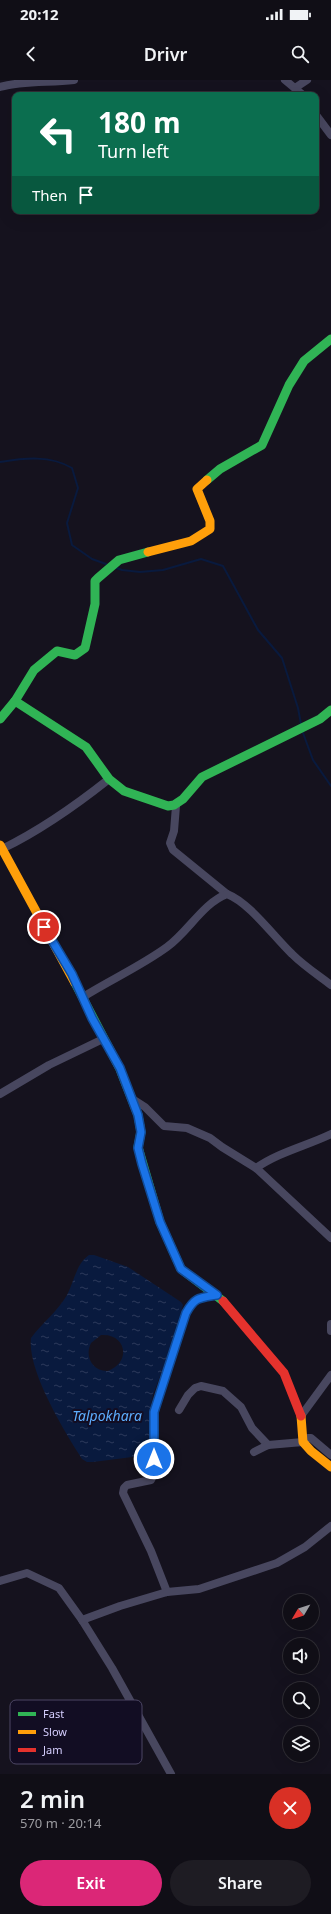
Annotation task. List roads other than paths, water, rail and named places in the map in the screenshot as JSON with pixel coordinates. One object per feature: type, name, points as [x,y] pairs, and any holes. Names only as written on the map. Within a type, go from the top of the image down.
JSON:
[{"type":"street","points":[[0,88],[21,82],[48,83],[74,80]]},
{"type":"street","points":[[285,80],[300,92]]},
{"type":"street","points":[[295,88],[307,80]]},
{"type":"street","points":[[319,119],[331,135]]},
{"type":"street","points":[[0,719],[15,701],[34,670],[57,651],[75,655],[85,648],[95,604],[95,580],[122,558],[202,537],[210,529],[210,521],[197,489],[220,469],[262,445],[289,385],[304,361],[331,339]]},
{"type":"street","points":[[15,701],[86,747],[109,780],[124,791],[162,805],[176,806]]},
{"type":"street","points":[[331,710],[320,719],[202,777],[193,785],[186,797],[176,806],[174,830],[170,843],[173,850],[227,894],[241,902],[263,922],[302,964],[331,985]]},
{"type":"street","points":[[109,780],[69,810],[25,838],[1,847],[44,927],[72,974],[103,1039],[120,1068],[138,1115],[141,1132],[138,1148],[142,1164],[160,1222],[181,1269],[226,1302],[284,1374],[301,1416],[303,1442],[311,1451],[331,1467]]},
{"type":"street","points":[[83,998],[167,947],[208,907],[221,896],[227,894]]},
{"type":"street","points":[[0,1094],[49,1065],[103,1039]]},
{"type":"street","points":[[132,1098],[145,1107],[164,1126],[187,1128],[210,1138],[256,1168],[331,1238]]},
{"type":"street","points":[[256,1168],[269,1158],[331,1134]]},
{"type":"street","points":[[167,1592],[151,1551],[123,1493],[124,1488],[127,1485],[151,1480],[154,1474],[154,1412],[186,1313],[193,1302],[197,1299],[217,1295]]},
{"type":"street","points":[[331,1324],[331,1331]]},
{"type":"street","points":[[301,1416],[331,1375]]},
{"type":"street","points":[[179,1410],[188,1395],[196,1388],[201,1386],[223,1391],[241,1407],[252,1428],[268,1445]]},
{"type":"street","points":[[254,1452],[268,1445],[303,1442],[308,1438],[311,1438],[331,1454]]},
{"type":"street","points":[[82,1620],[120,1606],[167,1592],[198,1589],[277,1564],[305,1547],[331,1526]]},
{"type":"street","points":[[0,1582],[27,1573],[59,1588],[82,1620],[112,1668],[130,1700]]},
{"type":"street","points":[[142,1723],[170,1774]]},
{"type":"water","name":"Talpokhara","points":[[89,1255],[94,1255],[128,1267],[181,1302],[183,1305],[173,1341],[153,1395],[150,1410],[149,1445],[140,1456],[93,1462],[87,1462],[82,1459],[48,1400],[35,1366],[31,1351],[31,1338],[63,1301],[78,1268]],"holes":[[[101,1335],[109,1336],[121,1343],[123,1355],[121,1361],[116,1367],[108,1371],[103,1371],[91,1363],[89,1358],[89,1348],[91,1343]]]},
{"type":"waterway","points":[[0,462],[19,459],[46,459],[72,468],[78,488],[67,523],[72,545],[92,559],[106,564]]},
{"type":"waterway","points":[[114,567],[122,570],[140,572],[163,570],[201,559],[223,566],[258,630],[282,658],[298,708],[301,724]]},
{"type":"waterway","points":[[303,733],[313,760],[331,786]]}]
